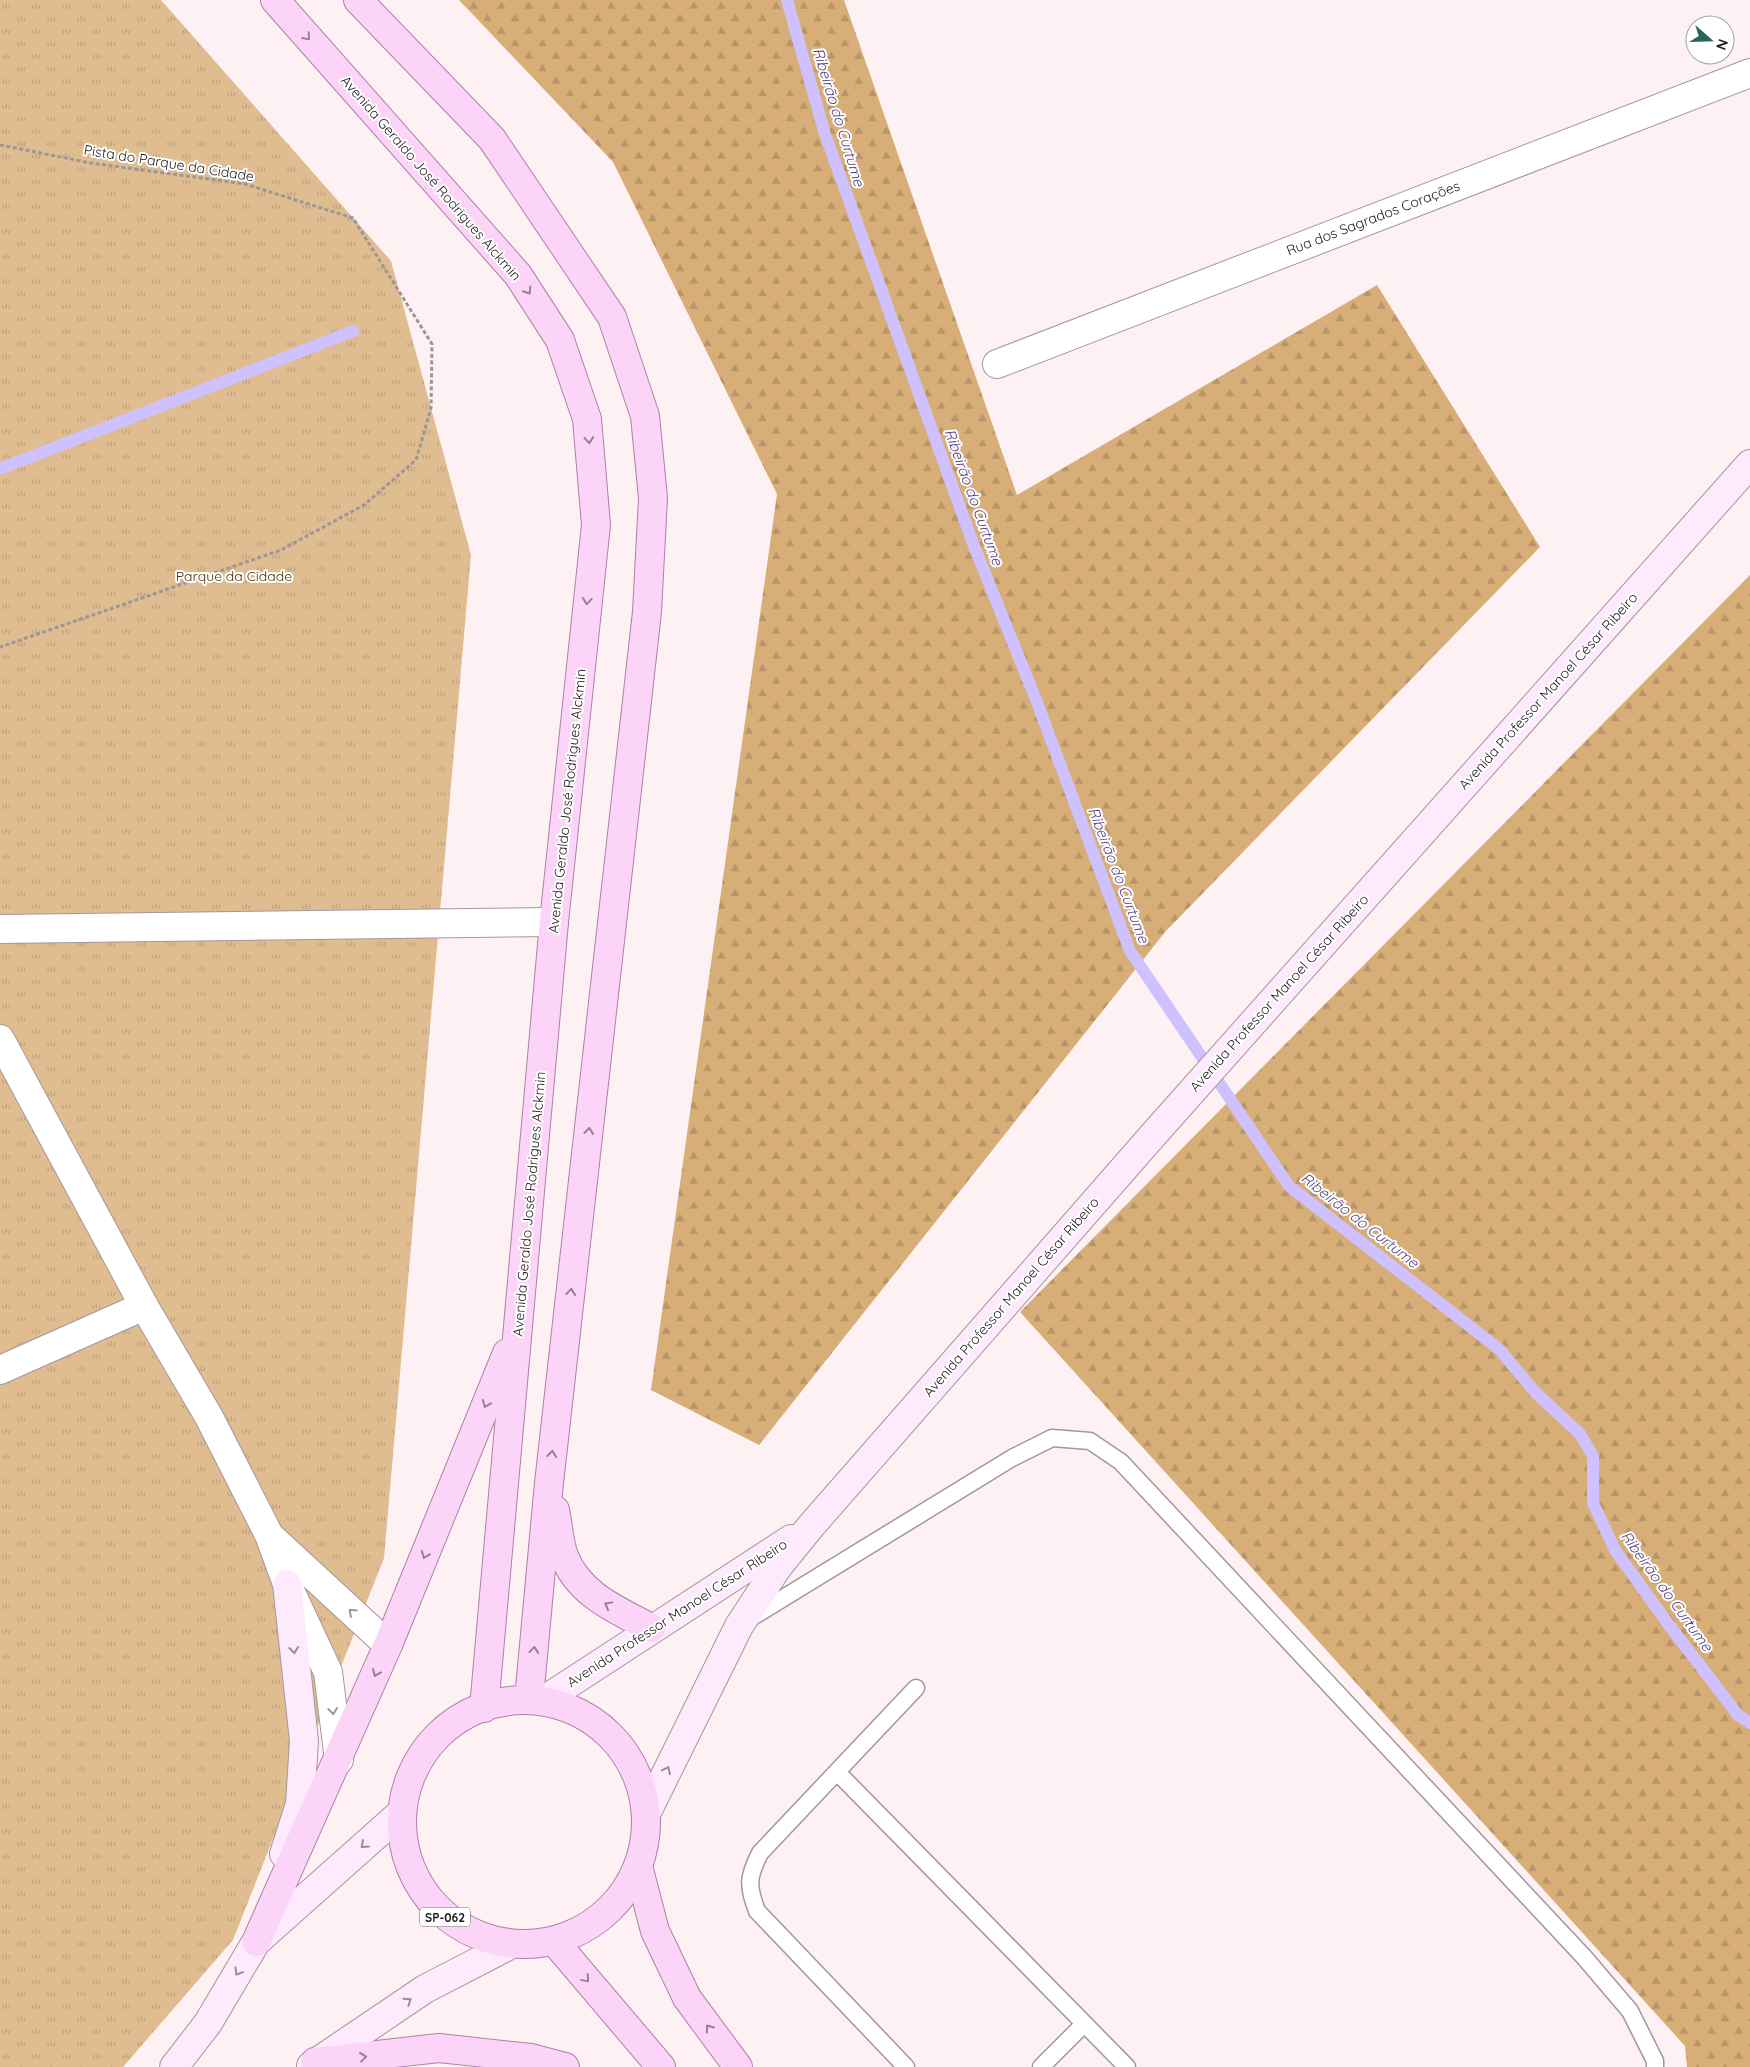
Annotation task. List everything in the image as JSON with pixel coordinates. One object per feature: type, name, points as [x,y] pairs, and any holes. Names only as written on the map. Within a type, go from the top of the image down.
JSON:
[{"type":"main road","name":"Avenida Geraldo José Rodrigues Alckmin","points":[[274,0],[518,275],[560,340],[587,419],[596,525],[554,922],[484,1708]]},
{"type":"main road","points":[[358,0],[492,139],[612,318],[645,416],[653,498],[646,612],[549,1484],[537,1700]]},
{"type":"main road","name":"Avenida Professor Manoel César Ribeiro","points":[[646,1814],[738,1626],[777,1568],[811,1526],[1154,1134],[1750,464]]},
{"type":"main road","points":[[174,2067],[208,2023],[256,1942],[339,1760],[388,1645],[518,1327]]},
{"type":"main road","points":[[549,1484],[564,1556],[582,1586],[603,1603],[651,1628]]},
{"type":"main road","name":"Avenida Professor Manoel César Ribeiro","points":[[537,1700],[811,1526]]},
{"type":"main road","points":[[256,1942],[300,1804],[304,1741],[287,1584]]},
{"type":"main road","name":"SP-062","points":[[510,1699],[537,1700],[576,1710],[604,1728],[625,1752],[640,1782],[646,1814],[645,1841],[638,1866],[619,1900],[590,1926],[554,1941],[510,1945],[474,1935],[442,1915],[418,1886],[404,1850],[401,1813],[418,1760],[457,1719],[510,1699]]},
{"type":"main road","points":[[256,1942],[401,1813]]},
{"type":"main road","points":[[638,1866],[655,1931],[687,1998],[738,2067]]},
{"type":"main road","points":[[554,1941],[661,2067]]},
{"type":"main road","points":[[312,2065],[425,1990],[510,1945]]},
{"type":"main road","points":[[312,2065],[439,2048],[531,2058],[565,2067]]},
{"type":"street","name":"Rua dos Sagrados Corações","points":[[997,364],[1750,73]]},
{"type":"street","points":[[0,929],[554,922]]},
{"type":"street","points":[[0,1039],[144,1306],[209,1417],[269,1535],[287,1584],[328,1672],[339,1760]]},
{"type":"street","points":[[0,1370],[144,1306]]},
{"type":"street","points":[[269,1535],[388,1645]]},
{"type":"lane","points":[[738,1626],[1012,1458],[1052,1438],[1090,1441],[1122,1462],[1584,1957],[1630,2011],[1655,2061],[1655,2067]]},
{"type":"lane","points":[[906,2067],[786,1944],[757,1911],[750,1892],[750,1873],[760,1853],[916,1688]]},
{"type":"lane","points":[[837,1772],[1127,2067]]},
{"type":"lane","points":[[1041,2067],[1084,2024]]},
{"type":"path","name":"Pista do Parque da Cidade","points":[[0,145],[91,164],[245,184],[353,218],[432,344],[431,408],[416,460],[364,505],[281,550],[0,647]]},
{"type":"green space","name":"Parque da Cidade","points":[[0,0],[161,0],[391,261],[471,555],[384,1558],[233,1940],[123,2067],[0,2067]]},
{"type":"green space","points":[[459,0],[844,0],[1017,495],[1377,285],[1540,547],[1165,932],[759,1445],[651,1390],[777,494],[613,162]]},
{"type":"green space","points":[[1750,575],[1750,2067],[1687,2067],[1685,2046],[1020,1312]]},
{"type":"waterway","name":"Ribeirão do Curtume","points":[[787,0],[825,134],[974,546],[1035,697],[1130,951],[1289,1186],[1499,1349],[1535,1392],[1580,1434],[1593,1456],[1593,1503],[1615,1550],[1669,1625],[1738,1715],[1750,1723]]},
{"type":"waterway","points":[[0,469],[353,331]]}]
